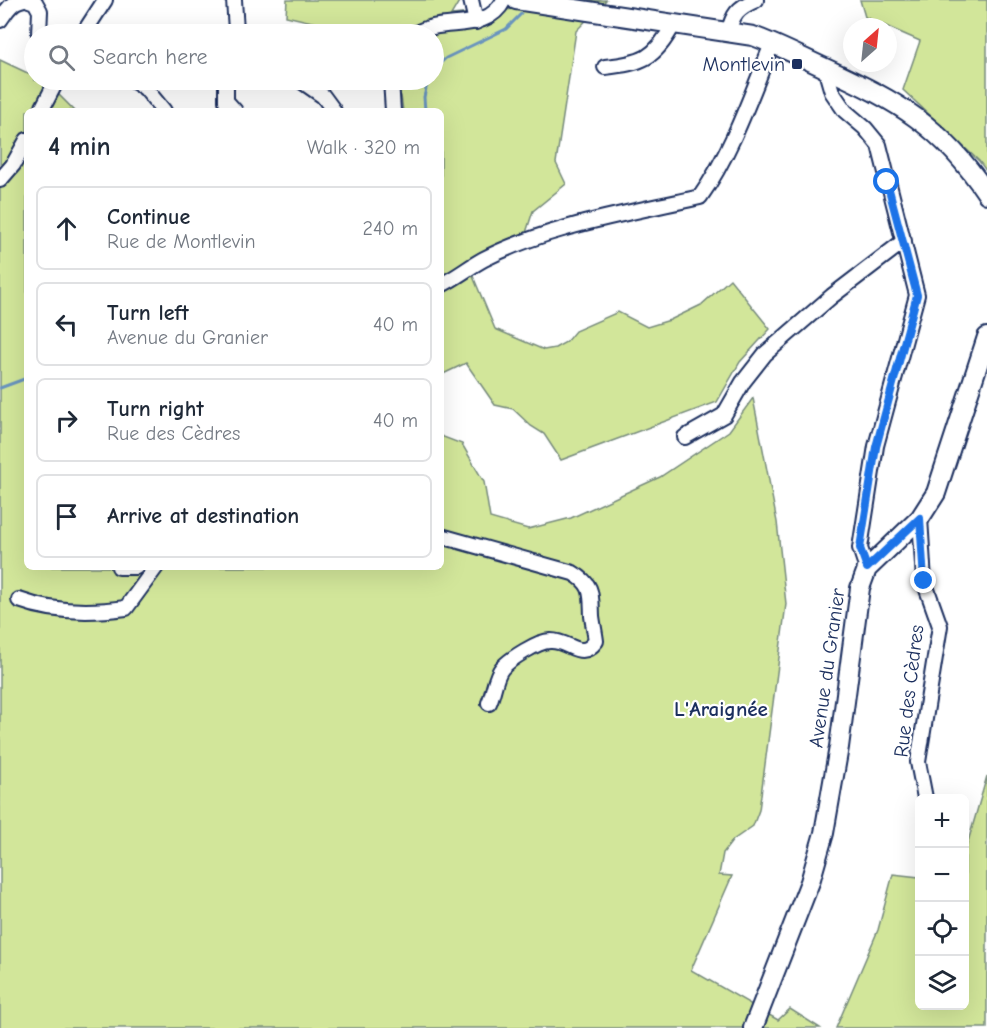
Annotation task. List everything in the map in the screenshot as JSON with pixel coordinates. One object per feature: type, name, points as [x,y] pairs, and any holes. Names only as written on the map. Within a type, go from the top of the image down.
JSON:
[{"type":"main road","points":[[516,0],[753,36],[885,96],[944,140],[969,167],[987,194]]},
{"type":"main road","name":"Avenue du Granier","points":[[753,1028],[810,882],[824,833],[839,747],[860,588],[867,568],[920,518],[936,493],[987,337]]},
{"type":"street","points":[[0,20],[8,8],[21,0]]},
{"type":"street","points":[[29,0],[35,2],[40,11],[39,24]]},
{"type":"street","points":[[89,24],[105,0]]},
{"type":"street","points":[[234,0],[236,24]]},
{"type":"street","points":[[471,0],[476,22]]},
{"type":"street","points":[[444,27],[476,22],[488,17],[499,10],[504,0]]},
{"type":"street","points":[[728,33],[733,15],[756,0]]},
{"type":"street","points":[[604,67],[632,64],[649,56],[663,43],[673,25]]},
{"type":"street","points":[[444,283],[484,259],[530,241],[588,222],[700,197],[723,159],[772,44]]},
{"type":"street","points":[[825,68],[832,92],[845,111],[865,128],[879,145],[917,295],[876,447],[860,548],[867,568]]},
{"type":"street","points":[[43,108],[52,90]]},
{"type":"street","points":[[147,90],[162,108]]},
{"type":"street","points":[[226,90],[226,101],[232,108]]},
{"type":"street","points":[[314,90],[323,96],[332,108]]},
{"type":"street","points":[[392,90],[393,108]]},
{"type":"street","points":[[0,180],[24,145]]},
{"type":"street","points":[[685,437],[724,415],[743,382],[765,354],[832,296],[903,241]]},
{"type":"street","name":"Rue des Cèdres","points":[[920,518],[924,581],[940,626],[918,762],[924,794]]},
{"type":"street","points":[[444,537],[573,573],[583,579],[592,595],[592,617],[596,641],[592,646],[588,650],[578,650],[564,643],[549,640],[511,659],[500,670],[489,703]]},
{"type":"street","points":[[19,600],[35,606],[91,612],[126,608],[154,570]]},
{"type":"green space","points":[[287,0],[460,0],[451,15],[515,9],[522,0],[606,0],[576,31],[556,163],[566,184],[533,211],[525,236],[470,269],[495,329],[544,350],[555,348],[566,342],[575,331],[618,312],[647,327],[670,320],[701,305],[730,279],[770,329],[740,362],[717,402],[561,460],[544,434],[531,426],[513,409],[495,405],[466,363],[444,374],[444,108],[403,108],[401,96],[396,90],[444,90],[444,24],[318,24],[286,16]]},
{"type":"green space","points":[[860,0],[987,0],[987,172],[979,161],[903,90],[920,41],[897,31],[897,18],[865,17]]},
{"type":"green space","points":[[0,60],[24,71],[24,90],[54,90],[72,108],[24,108],[24,570],[444,570],[444,437],[462,444],[484,482],[490,518],[528,529],[571,518],[660,477],[729,431],[753,398],[777,522],[786,604],[759,810],[753,826],[733,840],[723,853],[719,875],[732,876],[691,970],[778,1020],[790,1009],[820,1028],[0,1028]]},
{"type":"green space","points":[[987,776],[987,1028],[836,1028],[878,930],[893,874],[915,877],[915,1010],[969,1010],[969,838]]},
{"type":"waterway","points":[[444,60],[506,29],[521,14]]},
{"type":"waterway","points":[[425,108],[426,90]]},
{"type":"waterway","points":[[0,388],[24,379]]},
{"type":"place","name":"Montlevin","points":[[797,64]]},
{"type":"district","name":"L'Araignée","points":[[721,709]]},
{"type":"route","points":[[887,182],[917,295],[876,447],[860,548],[867,568],[920,518],[924,581]]}]
